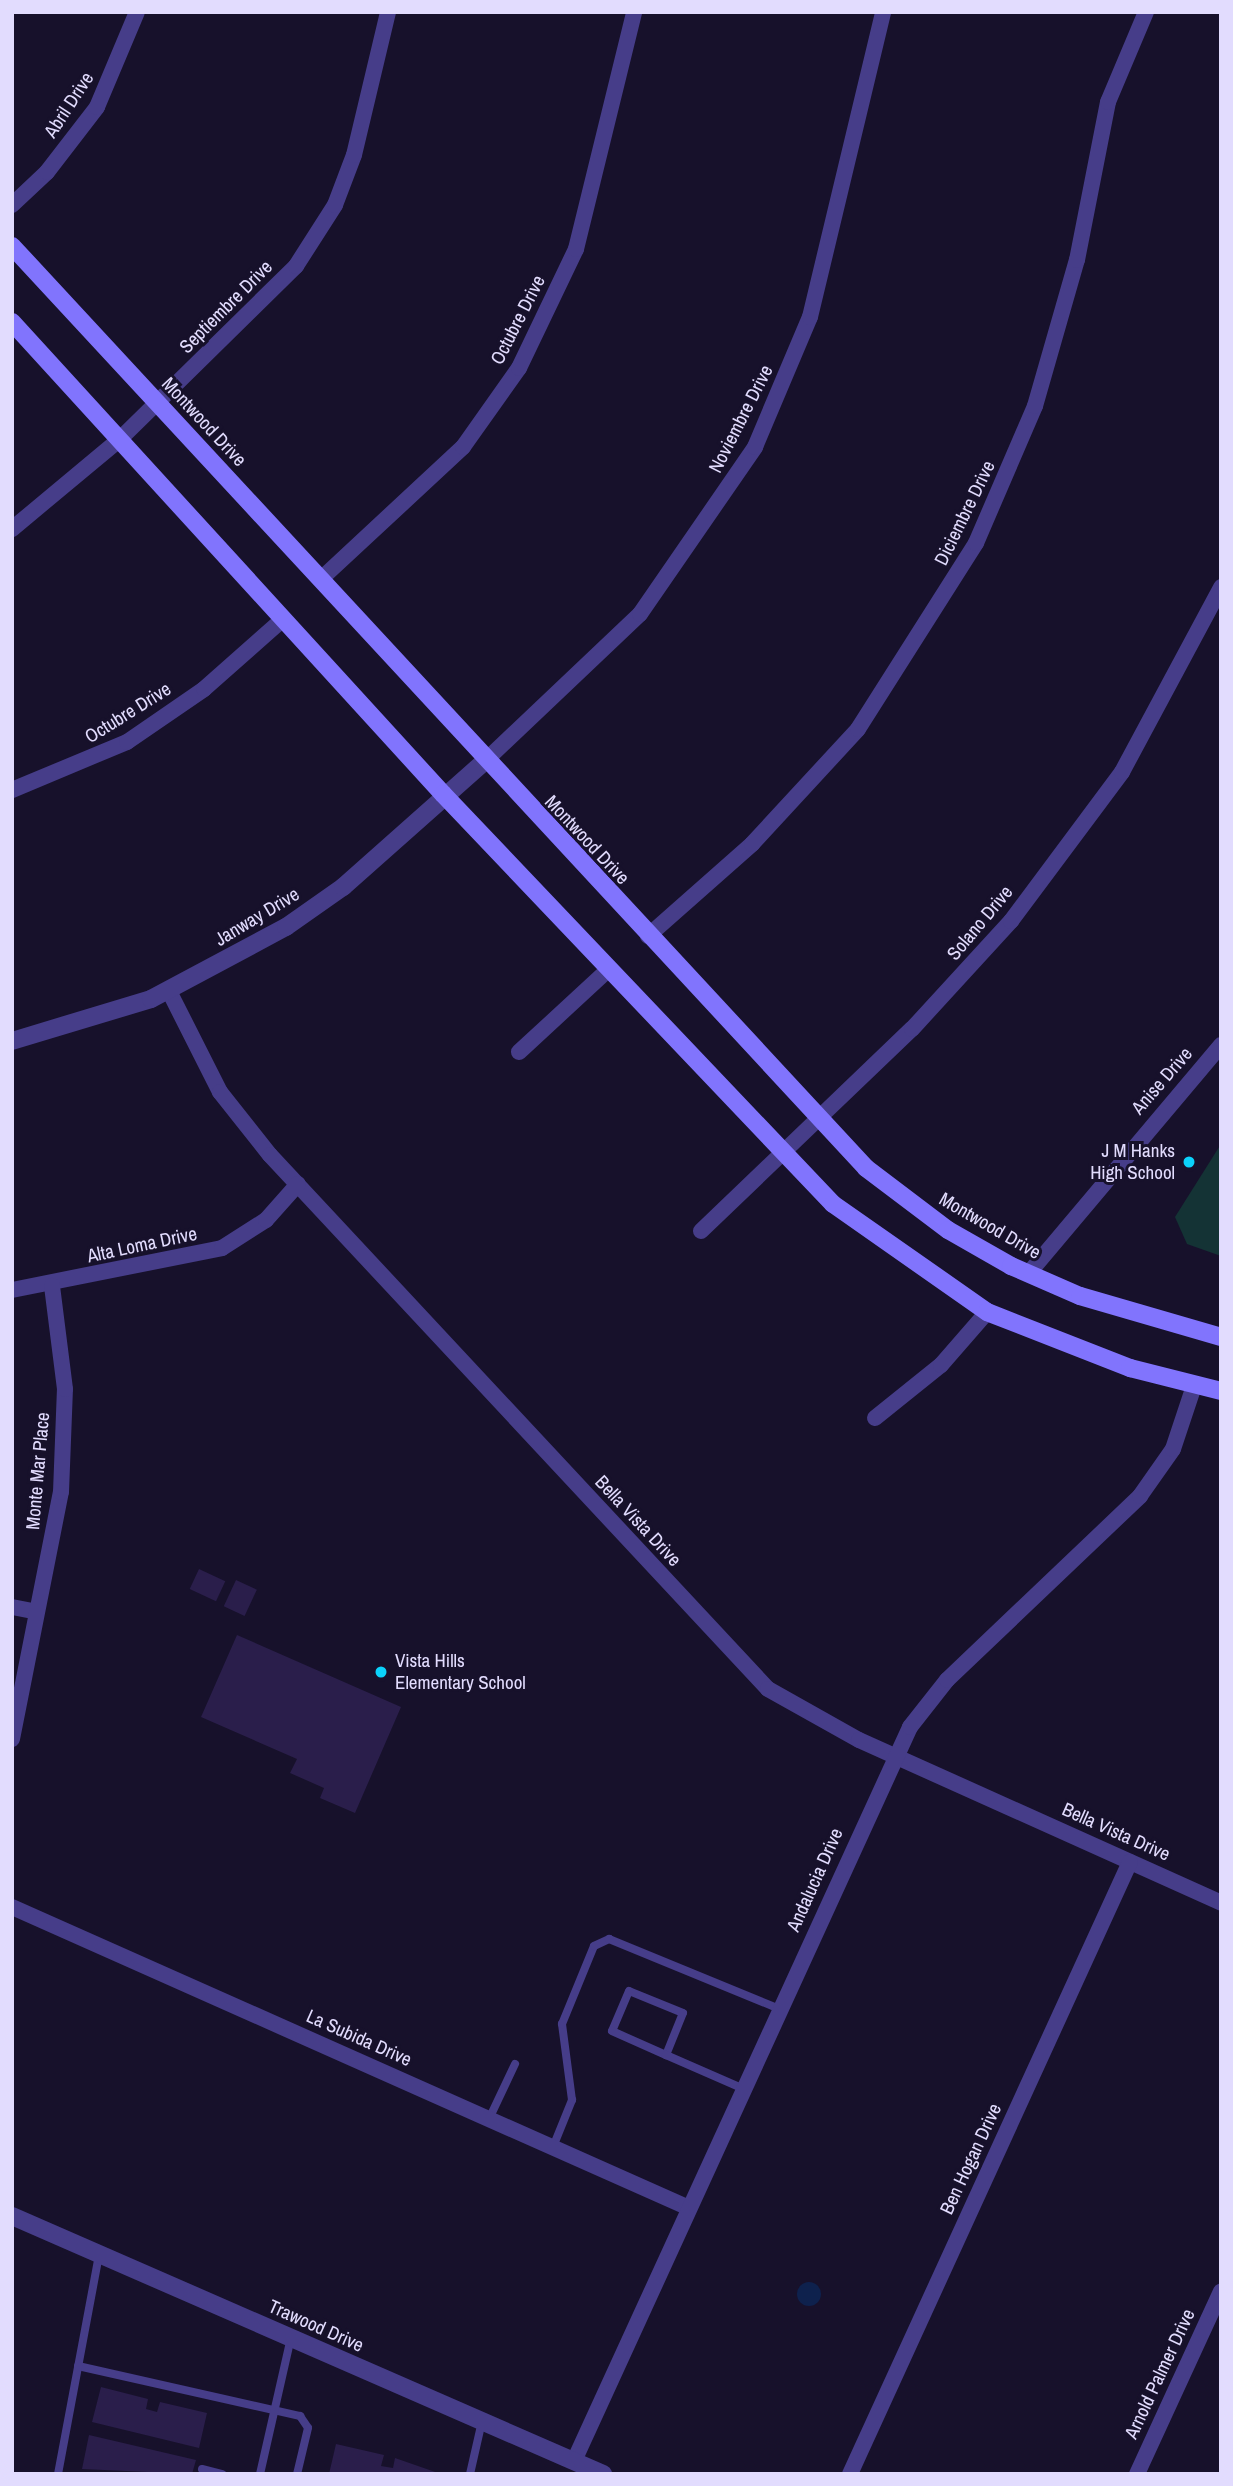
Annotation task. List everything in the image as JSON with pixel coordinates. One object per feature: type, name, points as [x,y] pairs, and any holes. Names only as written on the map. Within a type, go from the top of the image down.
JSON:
[{"type":"main road","name":"Montwood Drive","points":[[12,246],[321,579],[484,762],[816,1118],[908,1202],[1029,1273],[1080,1296],[1221,1337]]},
{"type":"main road","points":[[12,323],[443,794],[777,1152],[862,1230],[987,1312],[1039,1337],[1194,1386],[1221,1391]]},
{"type":"street","name":"Abril Drive","points":[[12,205],[47,173],[97,107],[136,12]]},
{"type":"street","name":"Septiembre Drive","points":[[12,529],[120,439],[277,289],[317,237],[354,155],[388,12]]},
{"type":"street","name":"Octubre Drive","points":[[321,579],[463,447],[519,368],[576,249],[634,12]]},
{"type":"street","name":"Noviembre Drive","points":[[484,762],[640,614],[755,447],[810,317],[883,12]]},
{"type":"street","name":"Diciembre Drive","points":[[648,936],[752,844],[858,729],[976,544],[1035,406],[1077,260],[1108,102],[1146,12]]},
{"type":"street","name":"Solano Drive","points":[[701,1231],[777,1152],[958,982],[1085,828],[1162,705],[1221,587]]},
{"type":"street","name":"Octubre Drive","points":[[12,790],[127,742],[204,689],[283,619]]},
{"type":"street","name":"Janway Drive","points":[[12,1041],[169,991],[286,927],[343,887],[443,794],[484,762]]},
{"type":"street","points":[[519,1052],[607,970]]},
{"type":"street","name":"Bella Vista Drive","points":[[169,991],[220,1091],[298,1184],[745,1669],[807,1713],[1221,1903]]},
{"type":"street","name":"Anise Drive","points":[[1029,1273],[1221,1045]]},
{"type":"street","name":"Alta Loma Drive","points":[[12,1290],[52,1286],[222,1248],[266,1220],[298,1184]]},
{"type":"street","name":"Monte Mar Place","points":[[12,1739],[37,1612],[65,1441],[52,1286]]},
{"type":"street","points":[[874,1418],[941,1365],[987,1312]]},
{"type":"street","name":"Andalucia Drive","points":[[574,2461],[895,1755],[947,1680],[1157,1475],[1186,1421],[1194,1386]]},
{"type":"street","points":[[12,1607],[37,1612]]},
{"type":"street","name":"Ben Hogan Drive","points":[[850,2474],[1130,1862]]},
{"type":"street","name":"La Subida Drive","points":[[12,1907],[689,2208]]},
{"type":"street","name":"Trawood Drive","points":[[12,2216],[603,2474]]},
{"type":"street","name":"Arnold Palmer Drive","points":[[1137,2474],[1221,2291]]},
{"type":"lane","points":[[553,2147],[572,2099],[562,2024],[594,1946],[609,1938],[780,2009]]},
{"type":"lane","points":[[666,2055],[683,2013],[629,1991],[612,2031],[666,2055],[744,2088]]},
{"type":"lane","points":[[489,2119],[515,2064]]},
{"type":"lane","points":[[58,2474],[99,2254]]},
{"type":"lane","points":[[260,2474],[291,2338]]},
{"type":"lane","points":[[78,2366],[300,2416],[308,2428],[297,2474]]},
{"type":"lane","points":[[470,2474],[482,2421]]},
{"type":"lane","points":[[202,2469],[222,2474]]},
{"type":"green space","points":[[1221,1144],[1221,1256],[1187,1244],[1175,1217]]},
{"type":"water","points":[[809,2282],[820,2289],[821,2294],[814,2305],[809,2306],[798,2299],[797,2294],[804,2283]]},
{"type":"building","points":[[199,1569],[225,1581],[216,1601],[190,1589]]},
{"type":"building","points":[[236,1580],[257,1590],[245,1616],[224,1606]]},
{"type":"building","points":[[237,1635],[401,1707],[355,1813],[320,1798],[324,1788],[290,1773],[297,1759],[201,1717]]},
{"type":"building","points":[[101,2387],[148,2399],[146,2409],[157,2412],[160,2402],[207,2413],[199,2448],[92,2422]]},
{"type":"building","points":[[89,2435],[196,2460],[192,2474],[82,2469]]},
{"type":"building","points":[[336,2444],[384,2455],[381,2466],[393,2468],[395,2458],[441,2474],[329,2474]]},
{"type":"place","name":"J M Hanks High School","points":[[1189,1162]]},
{"type":"place","name":"Vista Hills Elementary School","points":[[381,1672]]}]
